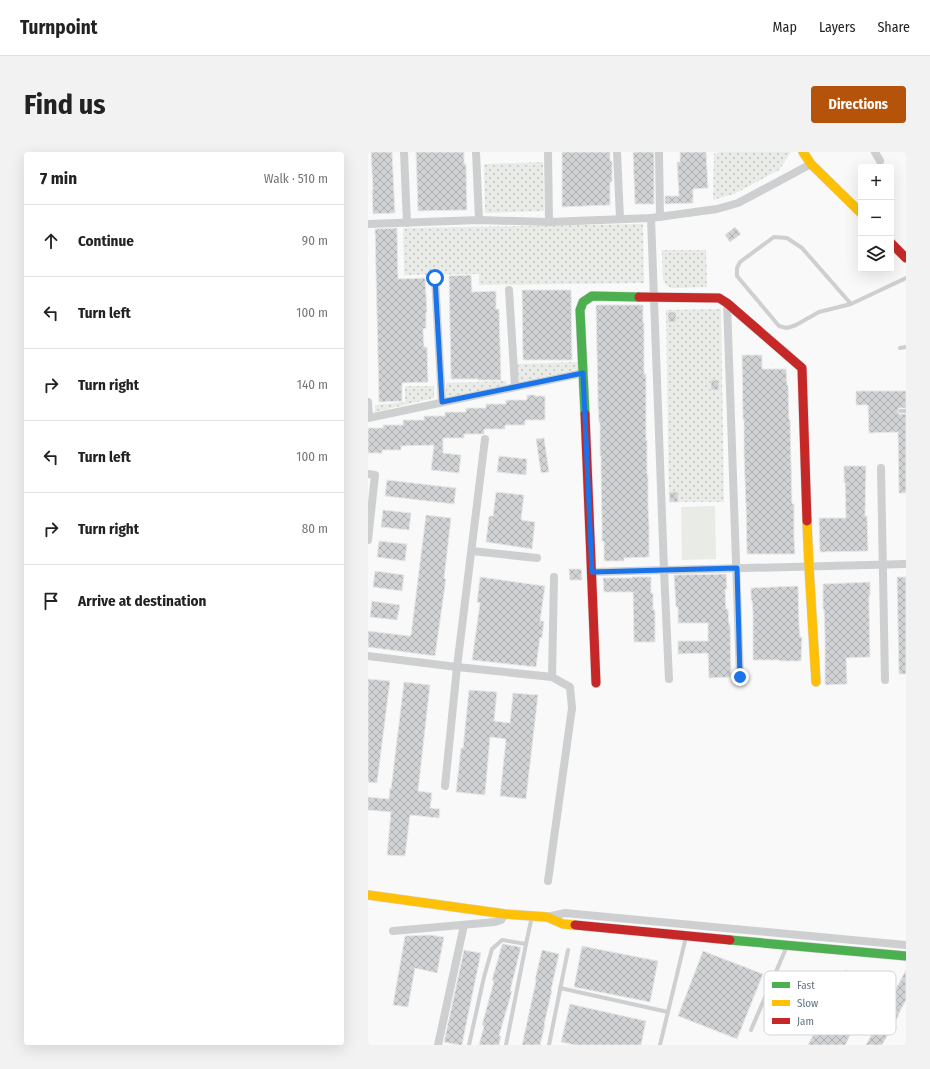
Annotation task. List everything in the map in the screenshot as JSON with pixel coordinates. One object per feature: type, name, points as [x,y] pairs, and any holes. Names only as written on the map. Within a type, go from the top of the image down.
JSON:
[{"type":"street","points":[[404,152],[407,223]]},
{"type":"street","points":[[476,152],[479,220]]},
{"type":"street","points":[[548,152],[549,222]]},
{"type":"street","points":[[618,152],[620,219]]},
{"type":"street","points":[[659,152],[660,217]]},
{"type":"street","points":[[803,152],[811,164],[858,210]]},
{"type":"street","points":[[875,152],[880,161]]},
{"type":"street","points":[[368,224],[479,220],[549,222],[660,217],[717,209],[738,203],[811,164]]},
{"type":"street","points":[[652,218],[669,679]]},
{"type":"street","points":[[894,246],[906,258]]},
{"type":"street","points":[[435,278],[442,402]]},
{"type":"street","points":[[509,290],[515,387]]},
{"type":"street","points":[[596,683],[580,310],[582,302],[592,296],[718,298],[802,368],[809,567],[816,682]]},
{"type":"street","points":[[727,304],[740,677]]},
{"type":"street","points":[[368,402],[368,417],[583,373]]},
{"type":"street","points":[[445,786],[486,439]]},
{"type":"street","points":[[880,468],[885,680]]},
{"type":"street","points":[[368,474],[375,475],[368,540]]},
{"type":"street","points":[[472,551],[536,558]]},
{"type":"street","points":[[592,572],[906,564]]},
{"type":"street","points":[[552,677],[554,577]]},
{"type":"street","points":[[368,656],[552,677],[570,687],[572,708],[548,881]]},
{"type":"street","points":[[368,895],[505,914],[547,917],[565,913],[906,945]]},
{"type":"street","points":[[393,931],[495,922],[501,920],[505,914]]},
{"type":"street","points":[[547,917],[563,924],[687,934],[906,956]]},
{"type":"street","points":[[438,1045],[464,925]]},
{"type":"lane","points":[[851,304],[802,248],[787,238],[774,237],[740,262],[737,268],[737,276],[779,326],[787,328],[796,325],[819,312],[851,304],[906,278]]},
{"type":"lane","points":[[900,348],[906,347]]},
{"type":"lane","points":[[900,411],[906,411]]},
{"type":"lane","points":[[506,1045],[532,916]]},
{"type":"lane","points":[[660,1045],[689,925]]},
{"type":"lane","points":[[469,1045],[484,977],[492,949],[502,940],[526,944]]},
{"type":"lane","points":[[776,971],[787,945]]},
{"type":"lane","points":[[549,1045],[568,950]]},
{"type":"lane","points":[[560,988],[668,1012]]},
{"type":"lane","points":[[751,1030],[764,999]]},
{"type":"shaded area","points":[[720,152],[791,152],[779,170],[734,194],[713,200],[714,154]]},
{"type":"shaded area","points":[[543,162],[544,211],[485,213],[484,164]]},
{"type":"shaded area","points":[[643,224],[644,283],[479,285],[479,274],[404,275],[403,228]]},
{"type":"shaded area","points":[[662,250],[706,250],[707,287],[672,288],[667,286],[663,280]]},
{"type":"shaded area","points":[[721,309],[724,502],[669,502],[666,310]]},
{"type":"shaded area","points":[[578,362],[579,369],[519,382],[517,364]]},
{"type":"shaded area","points":[[506,381],[507,385],[446,398],[446,383]]},
{"type":"shaded area","points":[[405,386],[434,386],[434,398],[375,412],[375,405],[405,402]]},
{"type":"shaded area","points":[[715,506],[716,559],[682,560],[681,507]]},
{"type":"building","points":[[371,152],[392,152],[395,213],[373,214]]},
{"type":"building","points":[[416,152],[464,152],[464,164],[466,164],[467,210],[418,211]]},
{"type":"building","points":[[562,152],[610,152],[610,161],[612,161],[612,182],[610,182],[610,205],[562,207]]},
{"type":"building","points":[[633,152],[654,152],[654,204],[635,204]]},
{"type":"building","points":[[680,152],[706,152],[708,188],[693,189],[693,203],[665,204],[665,196],[679,196],[677,162],[680,162]]},
{"type":"building","points":[[735,227],[741,234],[730,242],[725,235]]},
{"type":"building","points":[[397,228],[398,279],[425,278],[427,312],[426,328],[423,329],[424,347],[427,347],[428,382],[402,383],[402,401],[379,402],[375,229]]},
{"type":"building","points":[[471,275],[472,292],[496,291],[496,309],[499,309],[501,380],[451,379],[449,276]]},
{"type":"building","points":[[522,290],[571,290],[572,360],[523,360]]},
{"type":"building","points":[[596,305],[643,305],[644,374],[646,374],[649,557],[624,558],[624,561],[604,561],[604,541],[602,541]]},
{"type":"building","points":[[668,312],[676,312],[676,322],[668,322]]},
{"type":"building","points":[[742,355],[762,355],[762,369],[786,369],[790,420],[795,554],[747,554]]},
{"type":"building","points":[[711,380],[719,380],[719,390],[711,390]]},
{"type":"building","points":[[856,391],[906,391],[906,408],[899,408],[897,411],[899,414],[906,414],[906,493],[899,493],[898,432],[869,433],[868,405],[856,405]]},
{"type":"building","points":[[527,395],[545,396],[545,420],[525,420],[525,425],[505,425],[505,429],[484,429],[484,434],[464,434],[464,438],[443,438],[443,453],[461,455],[459,473],[431,470],[434,445],[401,446],[401,450],[382,450],[382,453],[368,453],[368,428],[383,428],[383,425],[403,425],[403,420],[424,420],[424,416],[445,416],[445,412],[466,412],[466,408],[486,408],[486,404],[506,404],[506,400],[527,400]]},
{"type":"building","points":[[544,438],[549,472],[541,473],[536,439]]},
{"type":"building","points":[[499,456],[527,459],[526,475],[497,472]]},
{"type":"building","points":[[844,466],[866,466],[865,516],[867,516],[868,551],[820,552],[819,518],[846,518]]},
{"type":"building","points":[[387,480],[456,488],[454,504],[385,496]]},
{"type":"building","points":[[496,492],[524,495],[521,520],[535,522],[532,549],[486,542],[489,516],[493,516]]},
{"type":"building","points":[[669,492],[678,492],[678,502],[670,502]]},
{"type":"building","points":[[383,510],[411,513],[409,530],[381,527]]},
{"type":"building","points":[[426,515],[451,518],[444,579],[446,579],[435,656],[368,647],[368,631],[411,635]]},
{"type":"building","points":[[379,541],[407,544],[405,561],[377,557]]},
{"type":"building","points":[[569,569],[581,569],[582,580],[570,580]]},
{"type":"building","points":[[375,571],[404,575],[402,591],[373,587]]},
{"type":"building","points":[[726,574],[727,589],[725,589],[726,609],[728,609],[730,625],[731,677],[709,678],[708,653],[678,654],[678,641],[708,641],[708,623],[678,623],[678,607],[676,607],[674,575]]},
{"type":"building","points":[[480,577],[545,586],[540,621],[544,621],[536,667],[472,660],[480,603],[477,602]]},
{"type":"building","points":[[651,577],[653,610],[655,610],[655,642],[634,642],[633,592],[604,592],[603,578]]},
{"type":"building","points":[[897,577],[906,577],[906,674],[899,674]]},
{"type":"building","points":[[870,582],[870,657],[846,658],[847,684],[825,685],[823,584]]},
{"type":"building","points":[[798,586],[799,625],[800,637],[802,637],[801,661],[753,660],[753,612],[751,588]]},
{"type":"building","points":[[372,601],[400,605],[397,620],[370,617]]},
{"type":"building","points":[[368,679],[390,681],[377,783],[368,782]]},
{"type":"building","points":[[404,682],[430,685],[418,791],[432,793],[430,808],[440,809],[439,818],[410,815],[405,856],[387,855],[391,812],[368,810],[368,797],[389,799]]},
{"type":"building","points":[[469,690],[497,692],[494,721],[510,723],[513,693],[538,695],[526,799],[500,796],[506,739],[490,737],[485,795],[456,792],[461,748],[463,748]]},
{"type":"building","points":[[430,935],[444,937],[437,973],[415,968],[408,1007],[393,1005],[405,936]]},
{"type":"building","points":[[503,944],[521,947],[510,991],[512,991],[499,1036],[501,1036],[499,1045],[479,1045],[484,1026],[482,1025],[494,981],[492,980]]},
{"type":"building","points":[[582,946],[658,961],[650,1002],[574,987]]},
{"type":"building","points":[[464,950],[481,953],[462,1045],[459,1045],[444,1042]]},
{"type":"building","points":[[542,950],[559,954],[545,1025],[540,1045],[522,1045],[535,980]]},
{"type":"building","points":[[703,951],[763,974],[737,1039],[678,1016]]},
{"type":"building","points":[[906,970],[906,1000],[896,1020],[896,989]]},
{"type":"building","points":[[570,1004],[646,1021],[641,1045],[575,1045],[561,1042]]},
{"type":"building","points":[[813,1035],[850,1035],[845,1045],[808,1045]]},
{"type":"building","points":[[871,1035],[888,1035],[882,1045],[866,1045]]},
{"type":"traffic: fast","points":[[585,414],[580,310],[583,302],[592,296],[639,297]]},
{"type":"traffic: fast","points":[[730,940],[906,956]]},
{"type":"traffic: slow","points":[[803,152],[811,164],[858,210]]},
{"type":"traffic: slow","points":[[807,521],[816,682]]},
{"type":"traffic: slow","points":[[368,895],[505,914],[547,917],[563,924],[575,925]]},
{"type":"traffic: jam","points":[[894,246],[906,258]]},
{"type":"traffic: jam","points":[[639,297],[719,298],[727,303],[802,368],[807,521]]},
{"type":"traffic: jam","points":[[585,414],[596,683]]},
{"type":"traffic: jam","points":[[575,925],[730,940]]},
{"type":"route","points":[[435,278],[442,402],[583,373],[592,572],[737,568],[740,677]]}]
